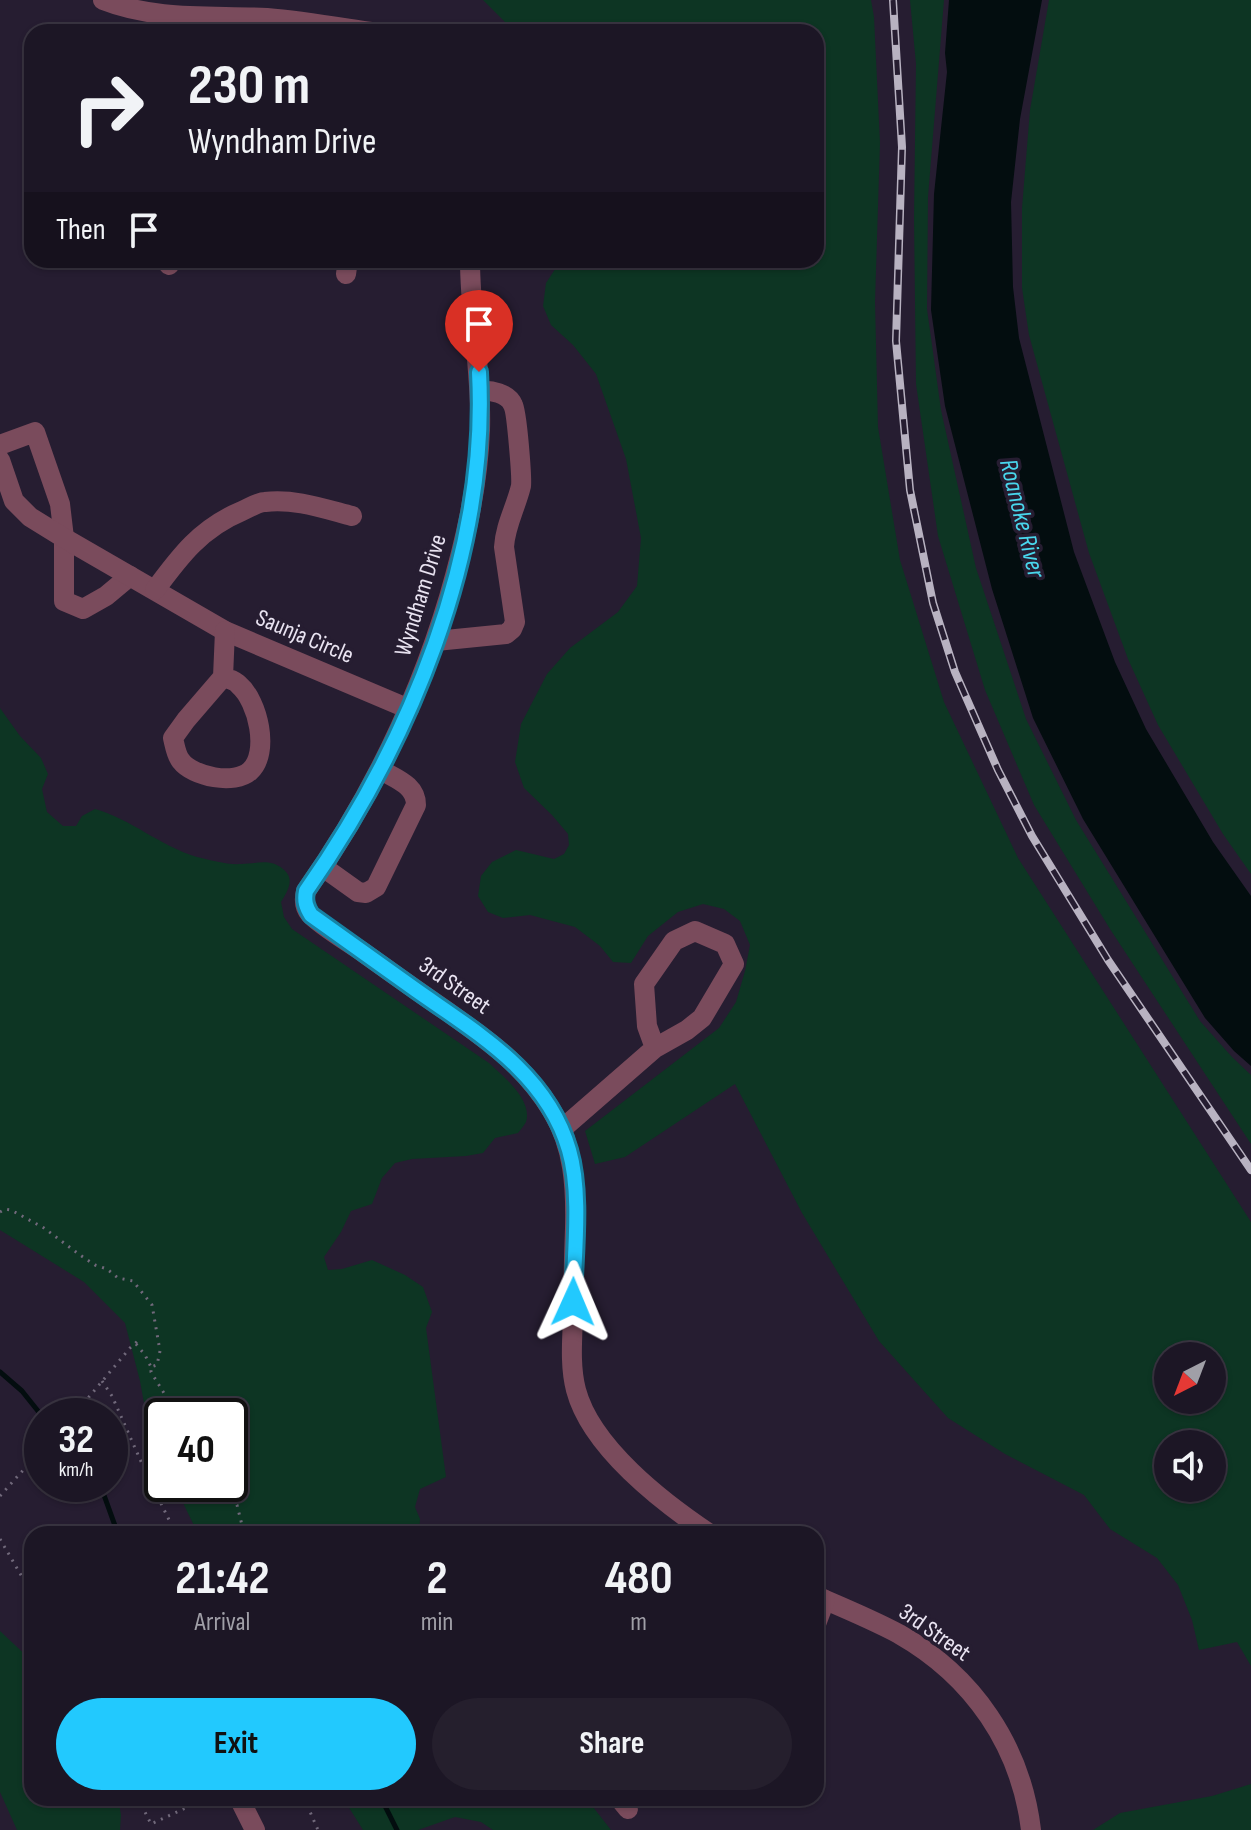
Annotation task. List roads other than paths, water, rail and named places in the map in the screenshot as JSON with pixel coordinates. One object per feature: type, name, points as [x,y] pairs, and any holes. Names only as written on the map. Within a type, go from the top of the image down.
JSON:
[{"type":"street","points":[[103,0],[192,24]]},
{"type":"street","points":[[214,24],[288,20],[316,24]]},
{"type":"street","name":"Wyndham Drive","points":[[311,915],[304,898],[306,891],[381,770],[409,709],[436,641],[469,523],[480,432],[471,268]]},
{"type":"street","points":[[436,641],[506,634],[515,622],[504,547],[522,472],[513,404],[494,391],[480,391]]},
{"type":"street","points":[[0,445],[35,432],[60,504],[64,538],[64,601],[83,609],[106,596],[130,576]]},
{"type":"street","name":"Saunja Circle","points":[[0,460],[14,501],[30,517],[64,538],[225,631],[409,709]]},
{"type":"street","points":[[155,590],[181,554],[208,529],[264,501],[305,504],[352,516]]},
{"type":"street","name":"Saunja Circle","points":[[223,677],[225,631]]},
{"type":"street","points":[[223,677],[237,682],[245,691],[256,708],[260,732],[259,756],[252,770],[238,779],[205,776],[189,770],[178,758],[173,738],[223,677]]},
{"type":"street","points":[[323,867],[358,892],[366,893],[376,887],[416,805],[413,790],[381,770]]},
{"type":"street","name":"3rd Street","points":[[311,915],[501,1051],[537,1087],[562,1129],[576,1194],[572,1356],[580,1402],[591,1424],[626,1466],[649,1488],[699,1526]]},
{"type":"street","points":[[562,1129],[655,1048],[702,1018],[734,964],[725,944],[695,931],[674,941],[644,984],[647,1026],[655,1048]]},
{"type":"street","name":"3rd Street","points":[[824,1600],[923,1649],[967,1687],[1003,1738],[1025,1794],[1031,1830]]},
{"type":"street","points":[[243,1806],[255,1830]]},
{"type":"water","name":"Roanoke River","points":[[949,0],[1042,0],[1020,119],[1011,202],[1013,287],[1019,338],[1074,552],[1115,662],[1146,729],[1213,842],[1251,896],[1251,1066],[1205,1018],[1083,819],[1033,718],[992,589],[945,406],[931,310],[934,194],[947,72],[945,53]]},
{"type":"waterway","points":[[0,1372],[28,1398]]},
{"type":"waterway","points":[[106,1502],[115,1526]]},
{"type":"waterway","points":[[385,1806],[397,1830]]},
{"type":"railway","points":[[893,0],[902,147],[896,341],[910,490],[933,603],[955,672],[998,770],[1032,836],[1108,960],[1251,1170]]}]
